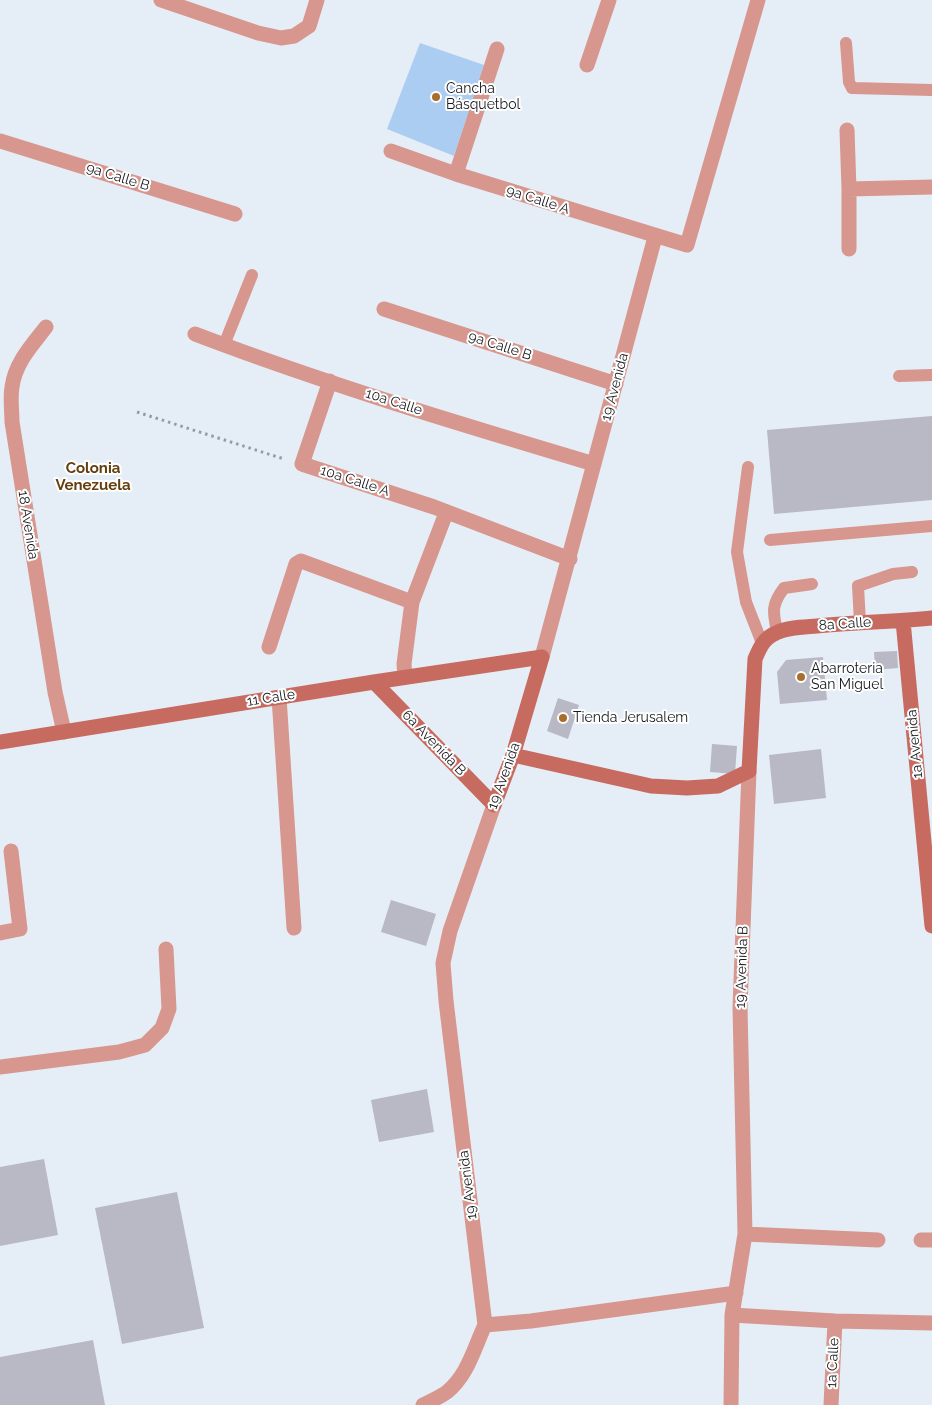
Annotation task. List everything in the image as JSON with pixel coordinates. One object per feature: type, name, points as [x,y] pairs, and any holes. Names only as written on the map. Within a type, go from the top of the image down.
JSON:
[{"type":"street","points":[[161,0],[258,33],[288,38],[309,26],[317,0]]},
{"type":"street","points":[[587,65],[609,0]]},
{"type":"street","name":"9a Calle A","points":[[391,151],[456,174],[655,237],[687,245],[758,0]]},
{"type":"street","points":[[456,174],[497,49]]},
{"type":"street","points":[[847,130],[849,250]]},
{"type":"street","name":"9a Calle B","points":[[0,141],[235,214]]},
{"type":"street","points":[[849,189],[932,187]]},
{"type":"street","name":"19 Avenida","points":[[485,1325],[447,1011],[443,963],[450,931],[513,755],[542,657],[570,559],[655,237]]},
{"type":"street","name":"9a Calle B","points":[[384,309],[616,384]]},
{"type":"street","name":"18 Avenida","points":[[46,327],[25,353],[16,372],[12,387],[12,422],[52,673],[64,732]]},
{"type":"street","name":"10a Calle","points":[[195,334],[492,434],[594,464]]},
{"type":"street","points":[[302,464],[330,381]]},
{"type":"street","name":"10a Calle A","points":[[302,464],[446,513],[570,559]]},
{"type":"street","points":[[405,677],[404,664],[412,602],[446,513]]},
{"type":"street","points":[[269,647],[298,562],[412,602]]},
{"type":"street","name":"8a Calle","points":[[762,643],[777,632],[806,627],[932,618]]},
{"type":"street","name":"1a Avenida","points":[[903,621],[932,926]]},
{"type":"street","name":"19 Avenida B","points":[[731,1405],[732,1315],[745,1234],[740,1008],[749,771],[755,659],[762,643]]},
{"type":"street","name":"11 Calle","points":[[0,742],[542,657]]},
{"type":"street","name":"6a Avenida B","points":[[374,682],[494,805]]},
{"type":"street","points":[[279,697],[294,928]]},
{"type":"street","points":[[513,755],[651,786],[687,788],[718,786],[749,771]]},
{"type":"street","points":[[0,933],[20,929],[11,851]]},
{"type":"street","points":[[0,1067],[119,1052],[145,1045],[162,1028],[169,1009],[166,950]]},
{"type":"street","points":[[745,1234],[878,1240]]},
{"type":"street","points":[[423,1405],[446,1393],[460,1380],[485,1325],[532,1321],[736,1293]]},
{"type":"street","points":[[732,1315],[835,1321],[932,1322]]},
{"type":"street","name":"1a Calle","points":[[831,1405],[835,1321]]},
{"type":"lane","points":[[846,43],[849,82],[852,88],[932,90]]},
{"type":"lane","points":[[224,345],[252,275]]},
{"type":"lane","points":[[899,376],[932,375]]},
{"type":"lane","points":[[748,467],[737,552],[746,602],[762,643]]},
{"type":"lane","points":[[770,540],[932,526]]},
{"type":"lane","points":[[860,622],[858,586],[893,574],[912,572]]},
{"type":"lane","points":[[777,632],[774,617],[775,600],[784,588],[812,584]]},
{"type":"path","name":"10a Calle A","points":[[137,412],[302,464]]},
{"type":"shaded area","name":"Cancha Básquetbol","points":[[420,43],[484,65],[454,156],[387,129]]},
{"type":"building","points":[[932,416],[932,500],[774,514],[767,430]]},
{"type":"building","points":[[897,651],[898,668],[875,670],[874,652]]},
{"type":"building","name":"Abarroteria San Miguel","points":[[823,657],[827,700],[780,704],[777,672],[786,660]]},
{"type":"building","name":"Tienda Jerusalem","points":[[558,698],[579,705],[568,739],[547,731]]},
{"type":"building","points":[[712,744],[737,746],[735,774],[710,772]]},
{"type":"building","points":[[821,749],[826,798],[774,804],[769,755]]},
{"type":"building","points":[[391,900],[436,914],[426,946],[381,932]]},
{"type":"building","points":[[427,1089],[434,1132],[379,1142],[371,1100]]},
{"type":"building","points":[[44,1159],[58,1235],[0,1246],[0,1167]]},
{"type":"building","points":[[177,1192],[204,1328],[122,1344],[95,1208]]},
{"type":"building","points":[[93,1340],[105,1405],[0,1405],[0,1357]]},
{"type":"place","name":"Cancha Básquetbol","points":[[436,97]]},
{"type":"place","name":"Abarroteria San Miguel","points":[[801,677]]},
{"type":"place","name":"Tienda Jerusalem","points":[[563,718]]},
{"type":"district","name":"Colonia Venezuela","points":[[93,476]]}]
